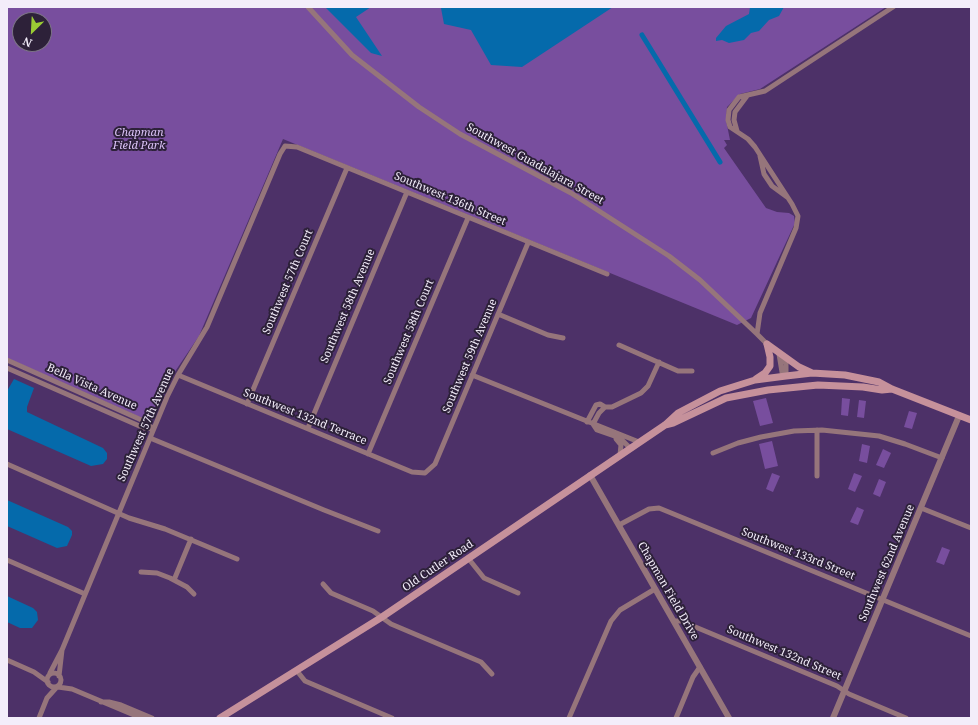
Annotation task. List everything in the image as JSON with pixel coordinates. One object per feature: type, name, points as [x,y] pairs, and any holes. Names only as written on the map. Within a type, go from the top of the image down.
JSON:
[{"type":"main road","points":[[767,344],[812,373]]},
{"type":"main road","points":[[755,380],[764,375],[770,366],[770,357],[767,344]]},
{"type":"main road","points":[[726,398],[746,390],[778,384],[784,380],[786,376],[812,373],[845,375],[872,380],[971,420]]},
{"type":"main road","points":[[786,376],[789,380],[796,382],[833,381],[882,390],[892,389]]},
{"type":"main road","name":"Old Cutler Road","points":[[665,425],[678,413],[727,388],[755,380],[786,376]]},
{"type":"main road","name":"Old Cutler Road","points":[[220,718],[382,617],[665,425],[726,398],[787,387],[863,387]]},
{"type":"street","name":"Southwest Guadalajara Street","points":[[308,7],[352,55],[419,108],[460,134],[571,193],[669,256],[700,280],[779,354],[782,372],[786,376]]},
{"type":"street","points":[[757,334],[762,306],[798,223],[796,212],[789,199],[752,142],[729,124],[729,110],[739,96],[747,96],[765,91],[893,7]]},
{"type":"street","name":"Southwest 136th Street","points":[[285,146],[294,146],[528,243],[607,274]]},
{"type":"street","name":"Southwest 57th Avenue","points":[[49,673],[62,650],[153,429],[178,375],[207,327],[280,154],[285,146]]},
{"type":"street","name":"Southwest 57th Court","points":[[247,404],[347,168]]},
{"type":"street","name":"Southwest 58th Avenue","points":[[308,428],[407,192]]},
{"type":"street","name":"Southwest 58th Court","points":[[368,454],[468,218]]},
{"type":"street","name":"Southwest 59th Avenue","points":[[425,473],[435,464],[528,243]]},
{"type":"street","points":[[498,314],[548,335],[563,338]]},
{"type":"street","points":[[618,346],[678,370],[692,371]]},
{"type":"street","name":"Bella Vista Avenue","points":[[7,360],[146,422],[153,429]]},
{"type":"street","points":[[587,422],[596,405],[600,404],[605,407],[612,407],[642,393],[648,386],[659,362]]},
{"type":"street","name":"Bella Vista Avenue","points":[[7,368],[144,428],[153,429]]},
{"type":"street","name":"Southwest 132nd Terrace","points":[[178,375],[415,473],[425,473]]},
{"type":"street","points":[[472,375],[639,442]]},
{"type":"street","points":[[593,424],[599,413],[605,407]]},
{"type":"street","name":"Southwest 62nd Avenue","points":[[833,718],[959,416]]},
{"type":"street","points":[[593,424],[597,430],[620,438],[630,448]]},
{"type":"street","points":[[817,430],[817,476]]},
{"type":"street","points":[[713,453],[738,443],[761,437],[785,432],[817,430],[879,436],[942,458]]},
{"type":"street","points":[[614,437],[621,445],[620,455]]},
{"type":"street","points":[[150,438],[317,508],[378,531]]},
{"type":"street","points":[[7,464],[119,513],[191,539],[237,559]]},
{"type":"street","name":"Chapman Field Drive","points":[[590,475],[729,718]]},
{"type":"street","name":"Southwest 133rd Street","points":[[619,525],[649,509],[659,508],[971,636]]},
{"type":"street","points":[[921,508],[971,528]]},
{"type":"street","points":[[174,580],[191,539]]},
{"type":"street","points":[[468,558],[484,578],[518,593]]},
{"type":"street","points":[[7,560],[85,594]]},
{"type":"street","points":[[142,572],[157,573],[174,580],[194,594]]},
{"type":"street","points":[[323,584],[331,593],[373,611],[391,624],[481,662],[492,674]]},
{"type":"street","points":[[569,718],[611,621],[620,610],[655,589]]},
{"type":"street","name":"Southwest 132nd Street","points":[[674,621],[681,621],[837,686],[844,691],[906,718]]},
{"type":"street","name":"Southwest 57th Avenue","points":[[57,688],[60,678],[62,650]]},
{"type":"street","points":[[7,660],[34,672],[57,688],[72,689]]},
{"type":"street","points":[[676,718],[693,677],[700,666]]},
{"type":"street","points":[[297,671],[308,682],[392,718]]},
{"type":"street","points":[[34,672],[55,673],[72,689],[141,718]]},
{"type":"street","points":[[39,718],[47,698],[49,673]]},
{"type":"street","points":[[47,698],[57,688]]},
{"type":"street","points":[[100,702],[106,701],[118,704],[152,718]]},
{"type":"street","points":[[108,705],[113,710],[133,718]]},
{"type":"green space","name":"Chapman Field Park","points":[[7,7],[886,7],[760,89],[740,94],[727,107],[726,120],[730,140],[724,140],[727,145],[724,148],[766,208],[777,212],[789,213],[794,216],[795,223],[751,318],[737,325],[283,139],[199,336],[174,373],[151,422],[7,358]]},
{"type":"green space","points":[[766,398],[773,423],[760,426],[753,401]]},
{"type":"green space","points":[[842,398],[850,399],[848,416],[841,415]]},
{"type":"green space","points":[[859,400],[866,401],[864,418],[857,417]]},
{"type":"green space","points":[[909,411],[917,413],[912,429],[904,427]]},
{"type":"green space","points":[[772,441],[778,466],[765,469],[759,444]]},
{"type":"green space","points":[[862,444],[870,446],[867,463],[859,461]]},
{"type":"green space","points":[[883,449],[891,453],[884,468],[876,465]]},
{"type":"green space","points":[[772,473],[780,476],[773,492],[766,489]]},
{"type":"green space","points":[[854,473],[862,476],[855,492],[848,489]]},
{"type":"green space","points":[[879,479],[886,482],[880,497],[873,494]]},
{"type":"green space","points":[[857,507],[864,510],[858,525],[850,522]]},
{"type":"green space","points":[[942,547],[950,550],[944,565],[936,562]]},
{"type":"water","points":[[325,7],[371,7],[356,17],[382,56],[371,53]]},
{"type":"water","points":[[432,7],[613,7],[522,67],[491,65],[471,30],[444,24],[441,8]]},
{"type":"water","points":[[750,7],[784,7],[779,16],[769,20],[759,31],[751,33],[744,40],[729,43],[722,40],[716,41],[716,38],[726,26],[749,14]]},
{"type":"water","points":[[14,379],[34,388],[27,407],[27,412],[103,448],[107,453],[107,459],[103,464],[91,466],[7,429],[7,391]]},
{"type":"water","points":[[7,500],[68,527],[72,531],[72,535],[67,546],[57,548],[7,526]]},
{"type":"water","points":[[7,596],[33,608],[37,612],[38,620],[32,628],[20,628],[7,622]]},
{"type":"waterway","points":[[642,35],[720,162]]}]
